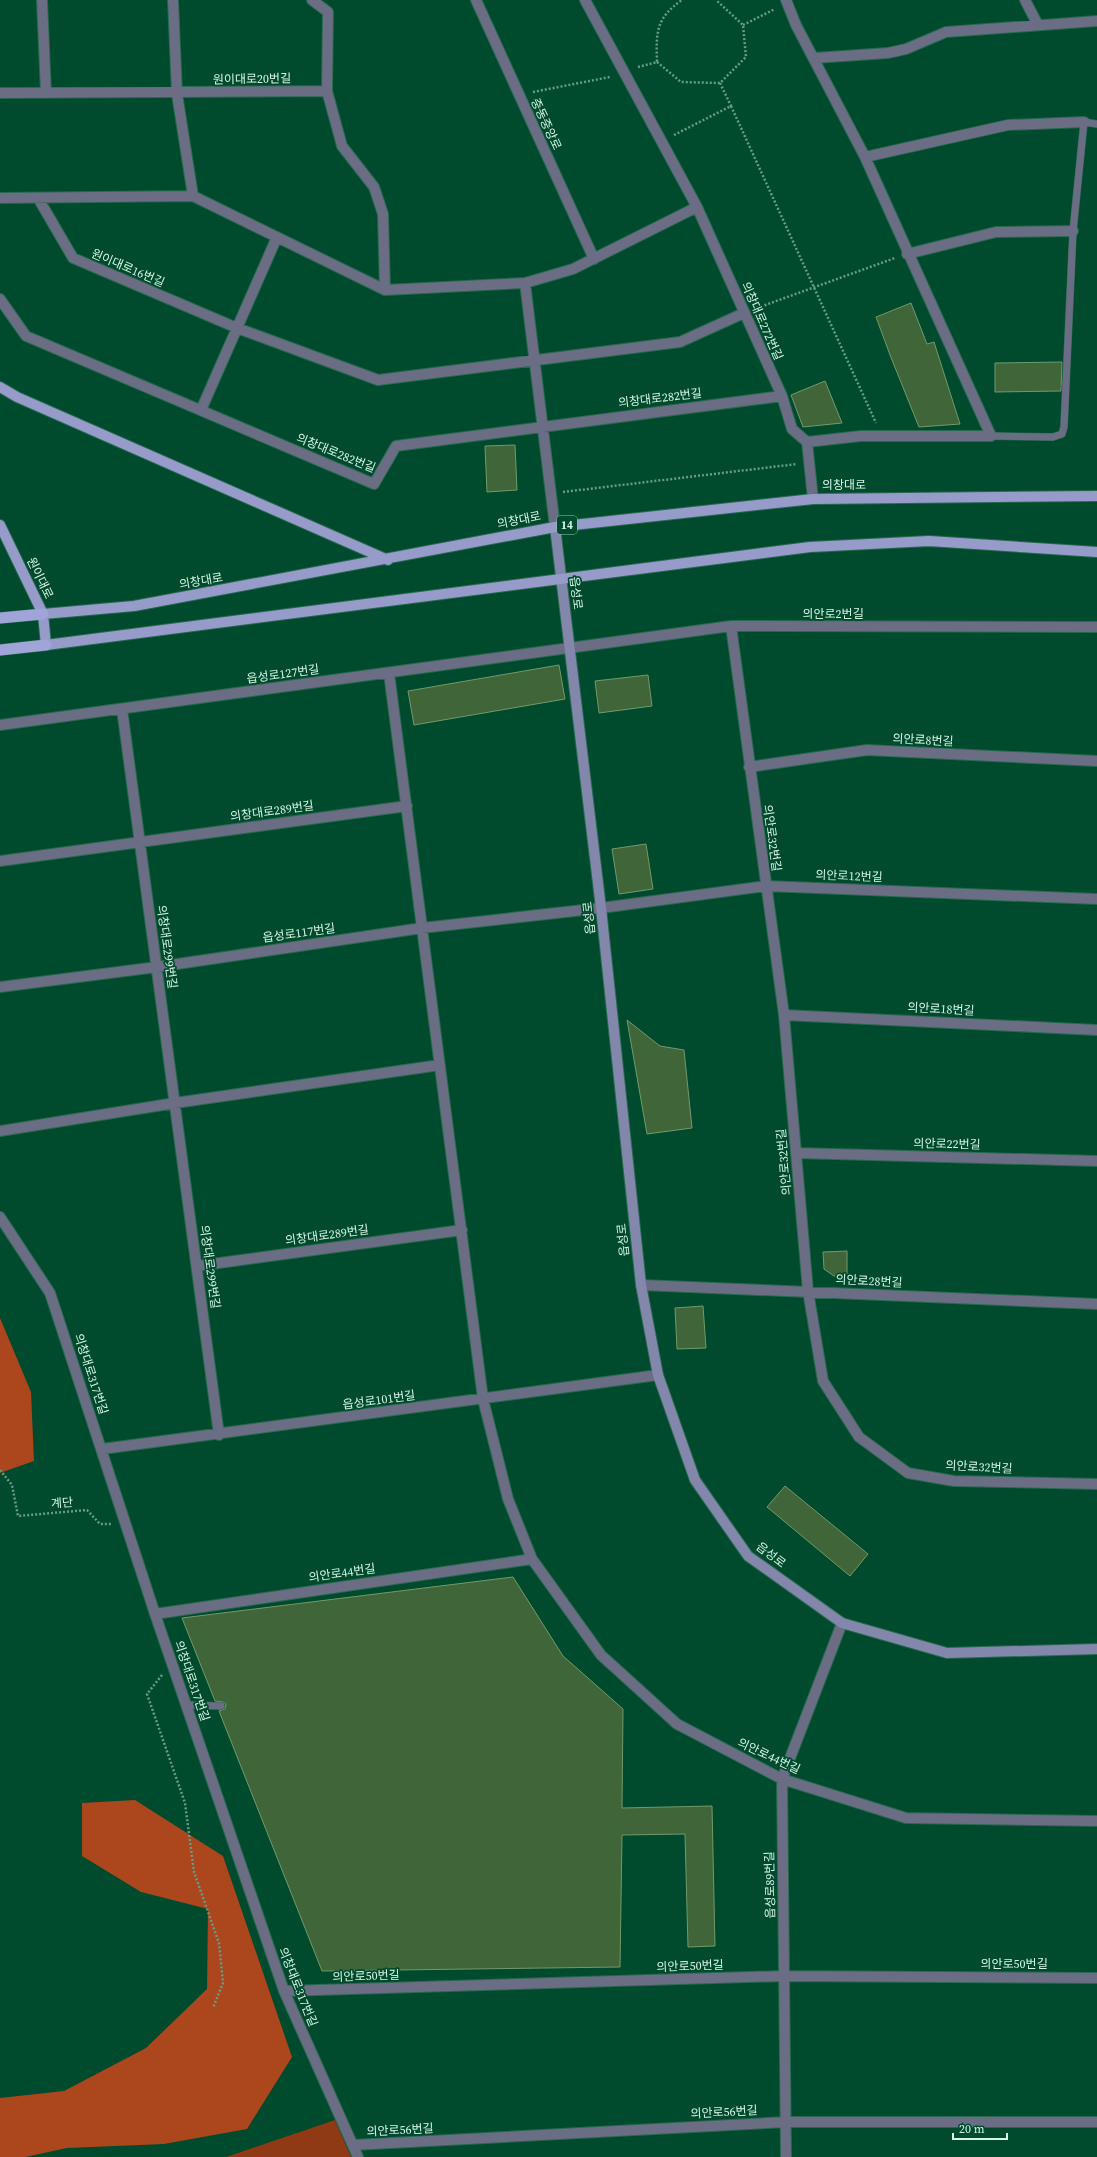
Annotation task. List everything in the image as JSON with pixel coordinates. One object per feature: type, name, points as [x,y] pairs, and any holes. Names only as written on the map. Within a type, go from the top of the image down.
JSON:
[{"type":"highway","name":"의창대로","points":[[0,618],[43,614]]},
{"type":"highway","points":[[0,650],[46,645]]},
{"type":"main road","points":[[0,387],[17,397],[388,560]]},
{"type":"main road","name":"의창대로","points":[[43,614],[134,606],[388,560],[555,527],[813,498],[1097,496]]},
{"type":"main road","name":"원이대로","points":[[0,525],[43,614],[46,645]]},
{"type":"main road","name":"읍성로","points":[[555,527],[601,908],[641,1285],[658,1375],[695,1480],[748,1556],[842,1623],[947,1653],[1097,1649]]},
{"type":"main road","points":[[46,645],[810,546],[929,541],[1097,552]]},
{"type":"street","points":[[42,0],[46,93]]},
{"type":"street","points":[[173,0],[177,94],[193,196]]},
{"type":"street","points":[[312,0],[328,12],[327,91],[342,146],[374,187],[383,214],[385,290]]},
{"type":"street","name":"중동중앙로","points":[[476,0],[594,259]]},
{"type":"street","name":"의창대로272번길","points":[[585,0],[697,208],[782,396],[792,429],[807,442]]},
{"type":"street","points":[[1025,0],[1038,25]]},
{"type":"street","points":[[787,2],[864,157],[991,436],[861,436],[807,442],[813,498]]},
{"type":"street","points":[[814,58],[888,53],[906,49],[946,32],[1097,21]]},
{"type":"street","name":"원이대로20번길","points":[[0,93],[177,94],[327,91]]},
{"type":"street","points":[[864,157],[1008,125],[1084,122]]},
{"type":"street","points":[[0,198],[193,196],[385,290],[525,283],[573,269],[697,208]]},
{"type":"street","name":"원이대로16번길","points":[[38,198],[73,258],[237,328]]},
{"type":"street","points":[[907,254],[996,232],[1073,231]]},
{"type":"street","points":[[0,299],[26,336],[201,410],[277,237]]},
{"type":"street","points":[[525,283],[555,527]]},
{"type":"street","points":[[237,328],[378,380],[680,342],[744,313]]},
{"type":"street","name":"의창대로282번길","points":[[201,410],[374,484],[396,446],[782,396]]},
{"type":"street","name":"의안로2번길","points":[[570,649],[731,626],[1097,627]]},
{"type":"street","name":"의안로32번길","points":[[731,626],[784,1015],[808,1291],[823,1381],[859,1437],[908,1473],[954,1481],[1097,1484]]},
{"type":"street","name":"읍성로127번길","points":[[0,725],[570,649]]},
{"type":"street","points":[[389,673],[483,1399]]},
{"type":"street","name":"의창대로299번길","points":[[122,709],[219,1435]]},
{"type":"street","name":"의안로8번길","points":[[749,766],[867,750],[1097,761]]},
{"type":"street","name":"의창대로289번길","points":[[140,842],[407,806]]},
{"type":"street","points":[[0,861],[140,842]]},
{"type":"street","name":"의안로12번길","points":[[601,908],[766,886],[1097,899]]},
{"type":"street","name":"읍성로117번길","points":[[0,987],[157,967],[422,928],[601,908]]},
{"type":"street","name":"의안로18번길","points":[[784,1015],[1097,1030]]},
{"type":"street","points":[[0,1131],[175,1102],[440,1065]]},
{"type":"street","name":"의안로22번길","points":[[796,1153],[1097,1161]]},
{"type":"street","name":"의창대로317번길","points":[[0,1217],[50,1293],[171,1662],[284,1991],[358,2157]]},
{"type":"street","name":"의창대로289번길","points":[[197,1266],[462,1230]]},
{"type":"street","name":"의안로28번길","points":[[641,1285],[1097,1304]]},
{"type":"street","name":"읍성로101번길","points":[[102,1449],[219,1435],[658,1375]]},
{"type":"street","name":"의안로44번길","points":[[483,1399],[508,1499],[532,1559],[601,1655],[677,1724],[782,1779],[906,1818],[1097,1820]]},
{"type":"street","name":"의안로44번길","points":[[155,1614],[532,1559]]},
{"type":"street","name":"읍성로89번길","points":[[786,2157],[782,1779],[842,1623]]},
{"type":"street","name":"의안로50번길","points":[[284,1991],[784,1976],[1097,1978]]},
{"type":"street","name":"의안로56번길","points":[[353,2146],[786,2122],[1097,2122]]},
{"type":"lane","points":[[991,436],[1053,437],[1062,434],[1064,427],[1073,231],[1084,122],[1097,124]]},
{"type":"lane","points":[[187,1705],[221,1706]]},
{"type":"path","points":[[682,0],[669,9],[656,33],[657,62],[681,82],[720,83],[746,57],[743,25],[716,0]]},
{"type":"path","points":[[743,25],[787,2]]},
{"type":"path","points":[[519,94],[605,78],[657,62]]},
{"type":"path","points":[[720,83],[882,436]]},
{"type":"path","points":[[661,141],[731,106]]},
{"type":"path","points":[[744,313],[907,254]]},
{"type":"path","points":[[563,492],[810,462]]},
{"type":"path","name":"계단","points":[[0,1470],[12,1485],[18,1516],[87,1510],[100,1524],[126,1523]]},
{"type":"path","points":[[171,1662],[147,1694],[185,1802],[194,1872],[219,1943],[224,1983],[213,2008]]},
{"type":"shaded area","points":[[0,1318],[31,1392],[34,1461],[0,1473]]},
{"type":"shaded area","points":[[135,1800],[223,1856],[292,2057],[247,2129],[164,2144],[67,2148],[25,2157],[0,2157],[0,2098],[64,2091],[146,2048],[207,1989],[208,1909],[141,1892],[82,1856],[82,1803]]},
{"type":"shaded area","points":[[335,2120],[351,2157],[226,2157]]},
{"type":"building","points":[[911,303],[927,344],[934,342],[960,424],[919,427],[876,317]]},
{"type":"building","points":[[1062,362],[1061,391],[995,392],[995,363]]},
{"type":"building","points":[[825,381],[842,423],[803,427],[791,395]]},
{"type":"building","points":[[515,445],[517,490],[487,492],[485,446]]},
{"type":"building","points":[[559,665],[565,699],[414,725],[408,691]]},
{"type":"building","points":[[648,675],[652,706],[599,713],[595,681]]},
{"type":"building","points":[[646,844],[653,889],[619,894],[612,849]]},
{"type":"building","points":[[627,1020],[660,1046],[684,1050],[692,1128],[647,1134]]},
{"type":"building","points":[[847,1251],[847,1276],[834,1276],[824,1269],[823,1252]]},
{"type":"building","points":[[703,1306],[706,1348],[677,1349],[675,1308]]},
{"type":"building","points":[[785,1486],[868,1554],[850,1576],[767,1507]]},
{"type":"building","points":[[513,1577],[563,1656],[623,1709],[622,1808],[712,1806],[715,1946],[688,1947],[685,1834],[622,1835],[620,1967],[322,1971],[219,1711],[225,1709],[226,1704],[215,1701],[182,1618]]}]
